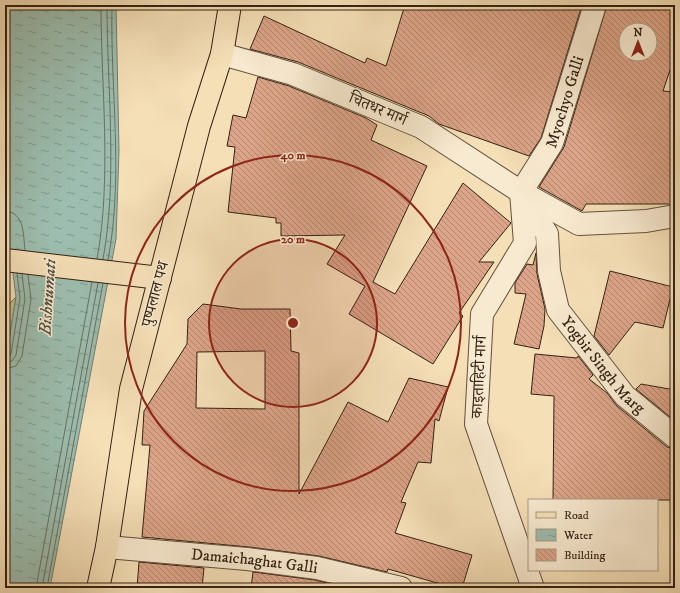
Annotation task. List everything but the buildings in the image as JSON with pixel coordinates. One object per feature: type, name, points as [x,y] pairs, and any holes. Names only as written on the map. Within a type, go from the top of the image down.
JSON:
[{"type":"main road","name":"पुष्पलाल पथ","points":[[98,588],[107,547],[150,277],[222,54],[230,5]]},
{"type":"main road","points":[[5,260],[150,277]]},
{"type":"street","name":"Myochyo Galli","points":[[520,192],[552,143],[594,5]]},
{"type":"street","name":"चितधर मार्ग","points":[[222,54],[293,74],[421,127],[520,192],[579,224],[646,221],[675,216]]},
{"type":"street","name":"Yogbir Singh Marg","points":[[520,192],[547,234],[549,271],[558,310],[625,396],[675,437]]},
{"type":"street","name":"काइताहिटी मार्ग","points":[[520,192],[525,243],[482,314],[476,424],[533,588]]},
{"type":"street","name":"Damaichaghat Galli","points":[[107,547],[247,559],[317,568],[352,582],[401,588]]},
{"type":"shaded area","points":[[16,297],[5,365],[5,308]]},
{"type":"water","name":"Bishnumati","points":[[5,5],[116,5],[119,151],[116,239],[50,588],[5,588],[5,365],[16,297],[5,211]]}]
